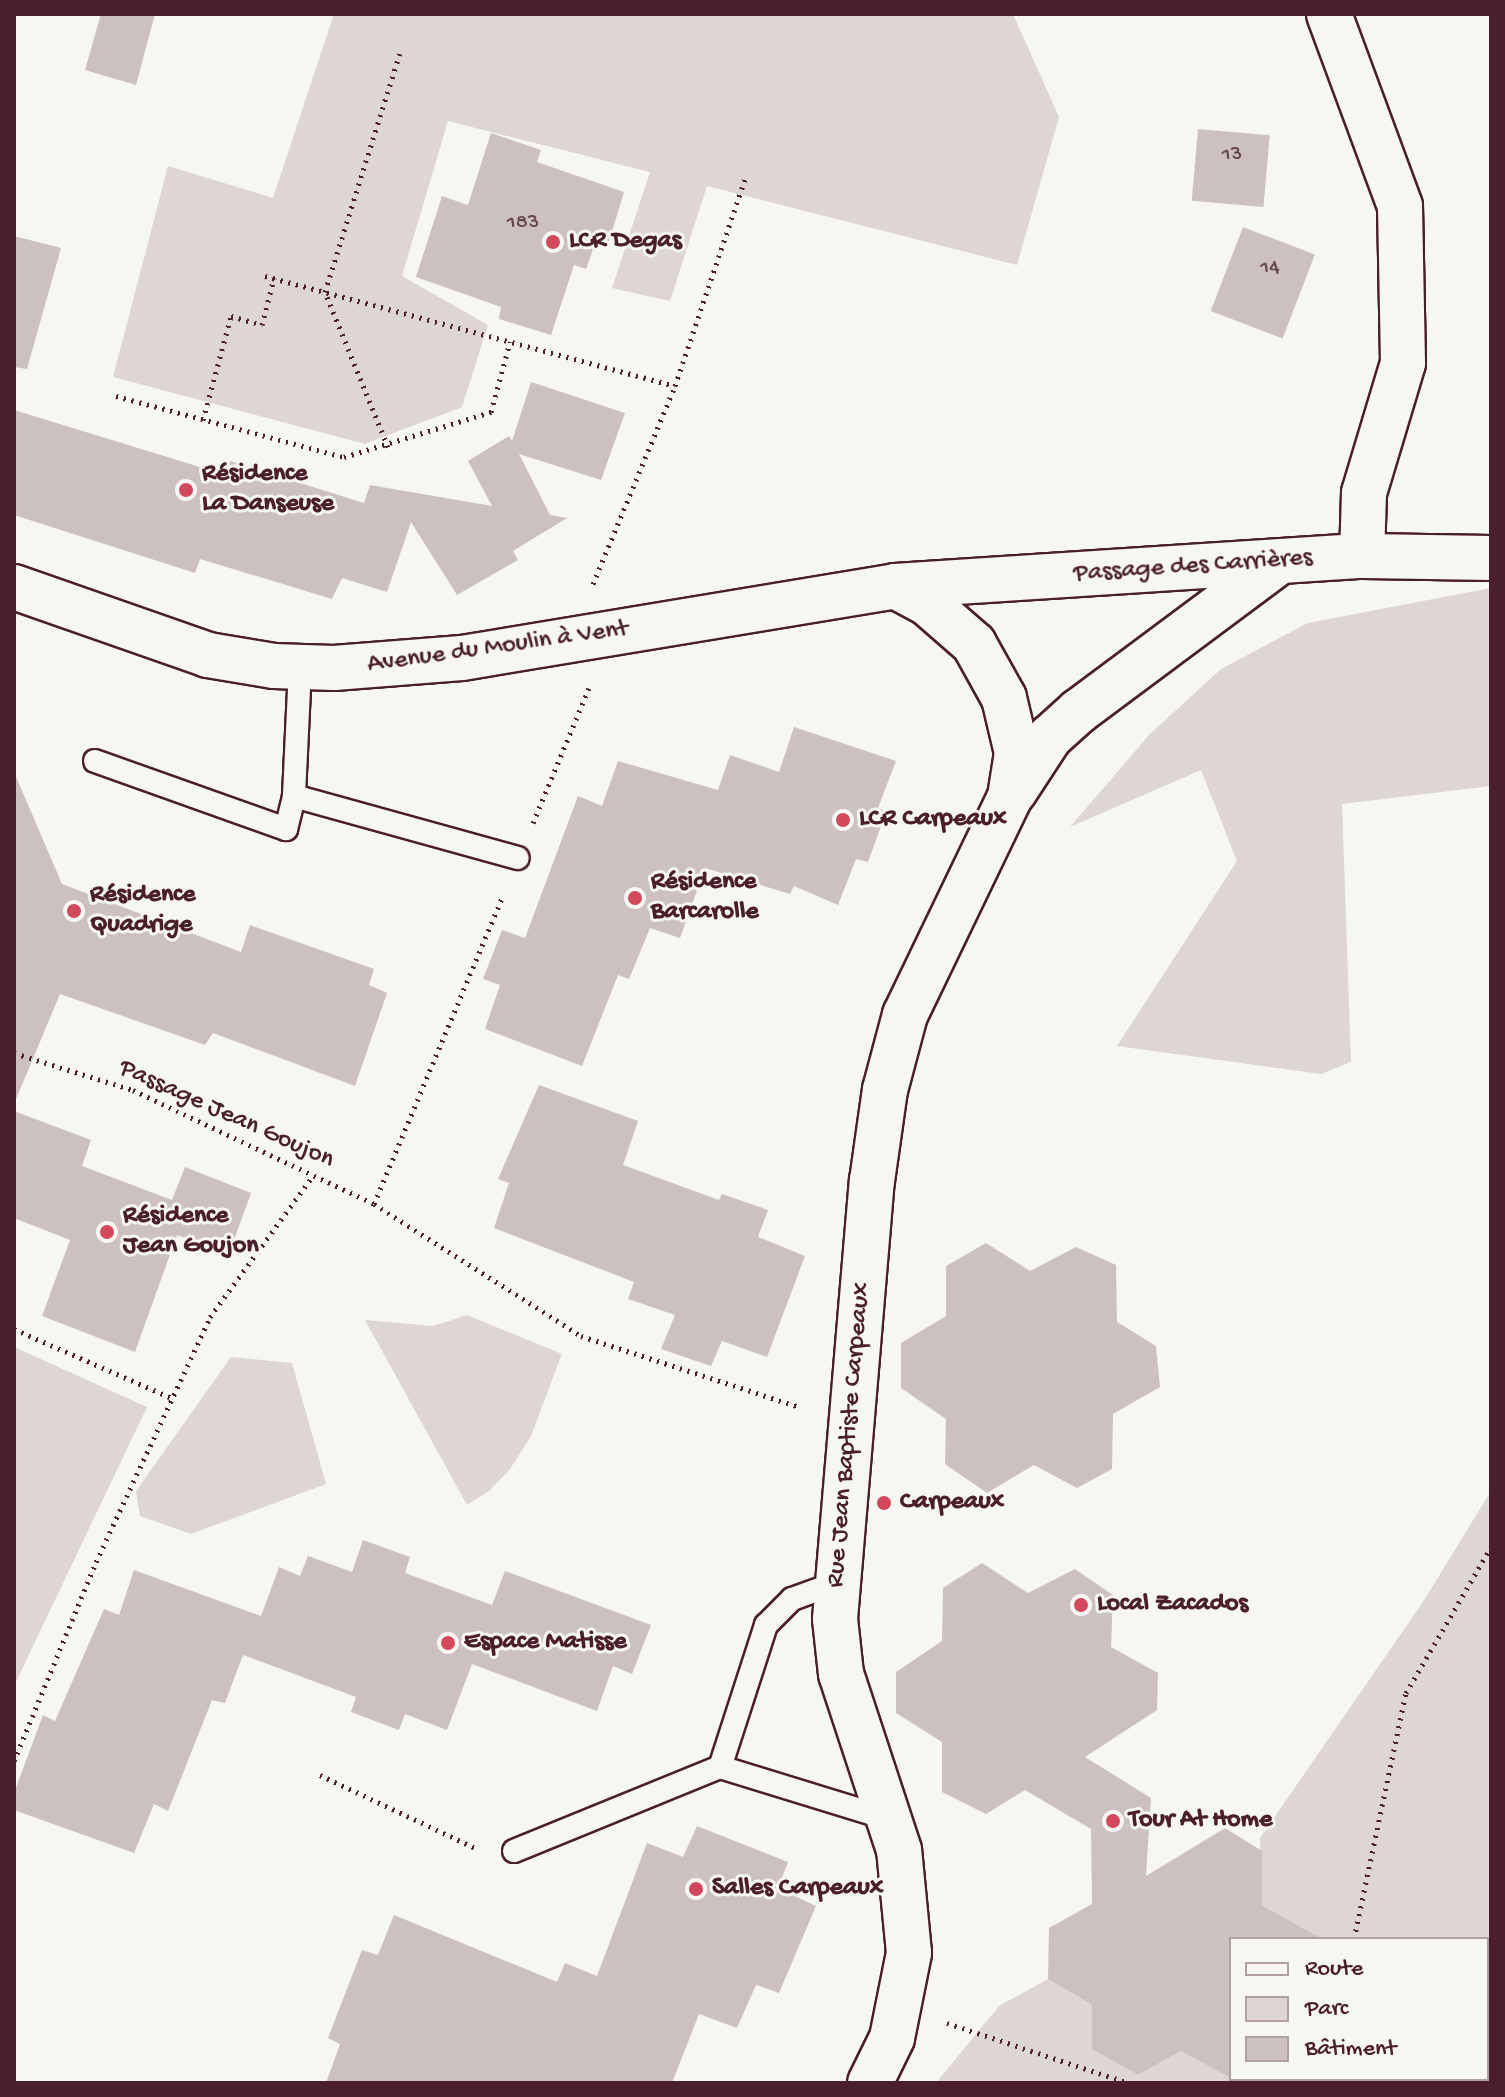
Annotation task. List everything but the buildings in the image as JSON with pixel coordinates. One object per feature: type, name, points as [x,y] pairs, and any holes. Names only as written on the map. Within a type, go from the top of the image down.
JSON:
[{"type":"street","points":[[1329,14],[1400,206],[1403,363],[1364,493],[1362,556]]},
{"type":"street","name":"Passage des Carrières","points":[[895,586],[1362,556],[1491,558]]},
{"type":"street","name":"Rue Jean Baptiste Carpeaux","points":[[870,2083],[901,2008],[908,1919],[889,1819],[841,1674],[836,1583],[854,1431],[864,1272],[885,1090],[905,1015],[1010,797],[1050,737],[1279,562]]},
{"type":"street","name":"Avenue du Moulin à Vent","points":[[14,587],[208,655],[300,668],[417,664],[895,586]]},
{"type":"street","name":"Rue Jean Baptiste Carpeaux","points":[[895,586],[952,622],[991,668],[1017,753],[1010,797]]},
{"type":"lane","points":[[95,761],[286,829],[294,796],[300,668]]},
{"type":"lane","points":[[294,796],[518,858]]},
{"type":"lane","points":[[720,1767],[766,1625],[792,1599],[836,1583]]},
{"type":"lane","points":[[514,1851],[720,1767],[889,1819]]},
{"type":"path","points":[[388,447],[325,292],[400,53]]},
{"type":"path","points":[[374,1204],[590,687],[588,596],[675,386],[746,176]]},
{"type":"path","points":[[265,276],[675,386]]},
{"type":"path","points":[[203,420],[231,316],[262,325],[274,278]]},
{"type":"path","points":[[116,396],[344,457],[388,447],[491,412],[510,342]]},
{"type":"path","name":"Passage Jean Goujon","points":[[14,1053],[133,1090],[374,1204],[581,1336],[812,1411],[854,1431]]},
{"type":"path","points":[[14,1761],[96,1562],[210,1317],[313,1176]]},
{"type":"path","points":[[14,1329],[172,1398]]},
{"type":"path","points":[[1354,1937],[1406,1693],[1491,1547]]},
{"type":"path","points":[[320,1775],[470,1848],[514,1851]]},
{"type":"path","points":[[901,2008],[1128,2083]]},
{"type":"green space","points":[[328,14],[1013,14],[1059,117],[1017,265],[707,186],[670,301],[612,288],[650,172],[448,121],[402,276],[488,325],[462,407],[365,444],[113,377],[168,166],[273,198],[333,17]]},
{"type":"green space","points":[[1491,588],[1491,786],[1342,804],[1351,1062],[1321,1074],[1117,1046],[1237,861],[1201,770],[1070,827],[1150,734],[1221,669],[1308,623]]},
{"type":"green space","points":[[467,1315],[562,1354],[531,1436],[510,1469],[489,1491],[467,1505],[365,1320],[433,1326]]},
{"type":"green space","points":[[14,1347],[147,1407],[14,1686]]},
{"type":"green space","points":[[231,1357],[292,1363],[326,1484],[191,1534],[140,1516],[136,1491]]},
{"type":"green space","points":[[1491,1491],[1491,2083],[936,2083],[999,2006],[1048,1979],[1092,2005],[1093,2049],[1138,2075],[1181,2051],[1229,2069],[1229,2081],[1489,2081],[1489,1937],[1306,1937],[1306,1930],[1262,1905],[1260,1838],[1423,1602]]},
{"type":"place","name":"LCR Degas","points":[[553,242]]},
{"type":"place","name":"Résidence La Danseuse","points":[[186,490]]},
{"type":"place","name":"LCR Carpeaux","points":[[843,820]]},
{"type":"place","name":"Résidence Barcarolle","points":[[635,898]]},
{"type":"place","name":"Résidence Quadrige","points":[[74,911]]},
{"type":"place","name":"Résidence Jean Goujon","points":[[107,1232]]},
{"type":"place","name":"Carpeaux","points":[[884,1503]]},
{"type":"place","name":"Local Zacados","points":[[1081,1605]]},
{"type":"place","name":"Espace Matisse","points":[[448,1643]]},
{"type":"place","name":"Tour At Home","points":[[1113,1821]]},
{"type":"place","name":"Salles Carpeaux","points":[[696,1889]]}]
